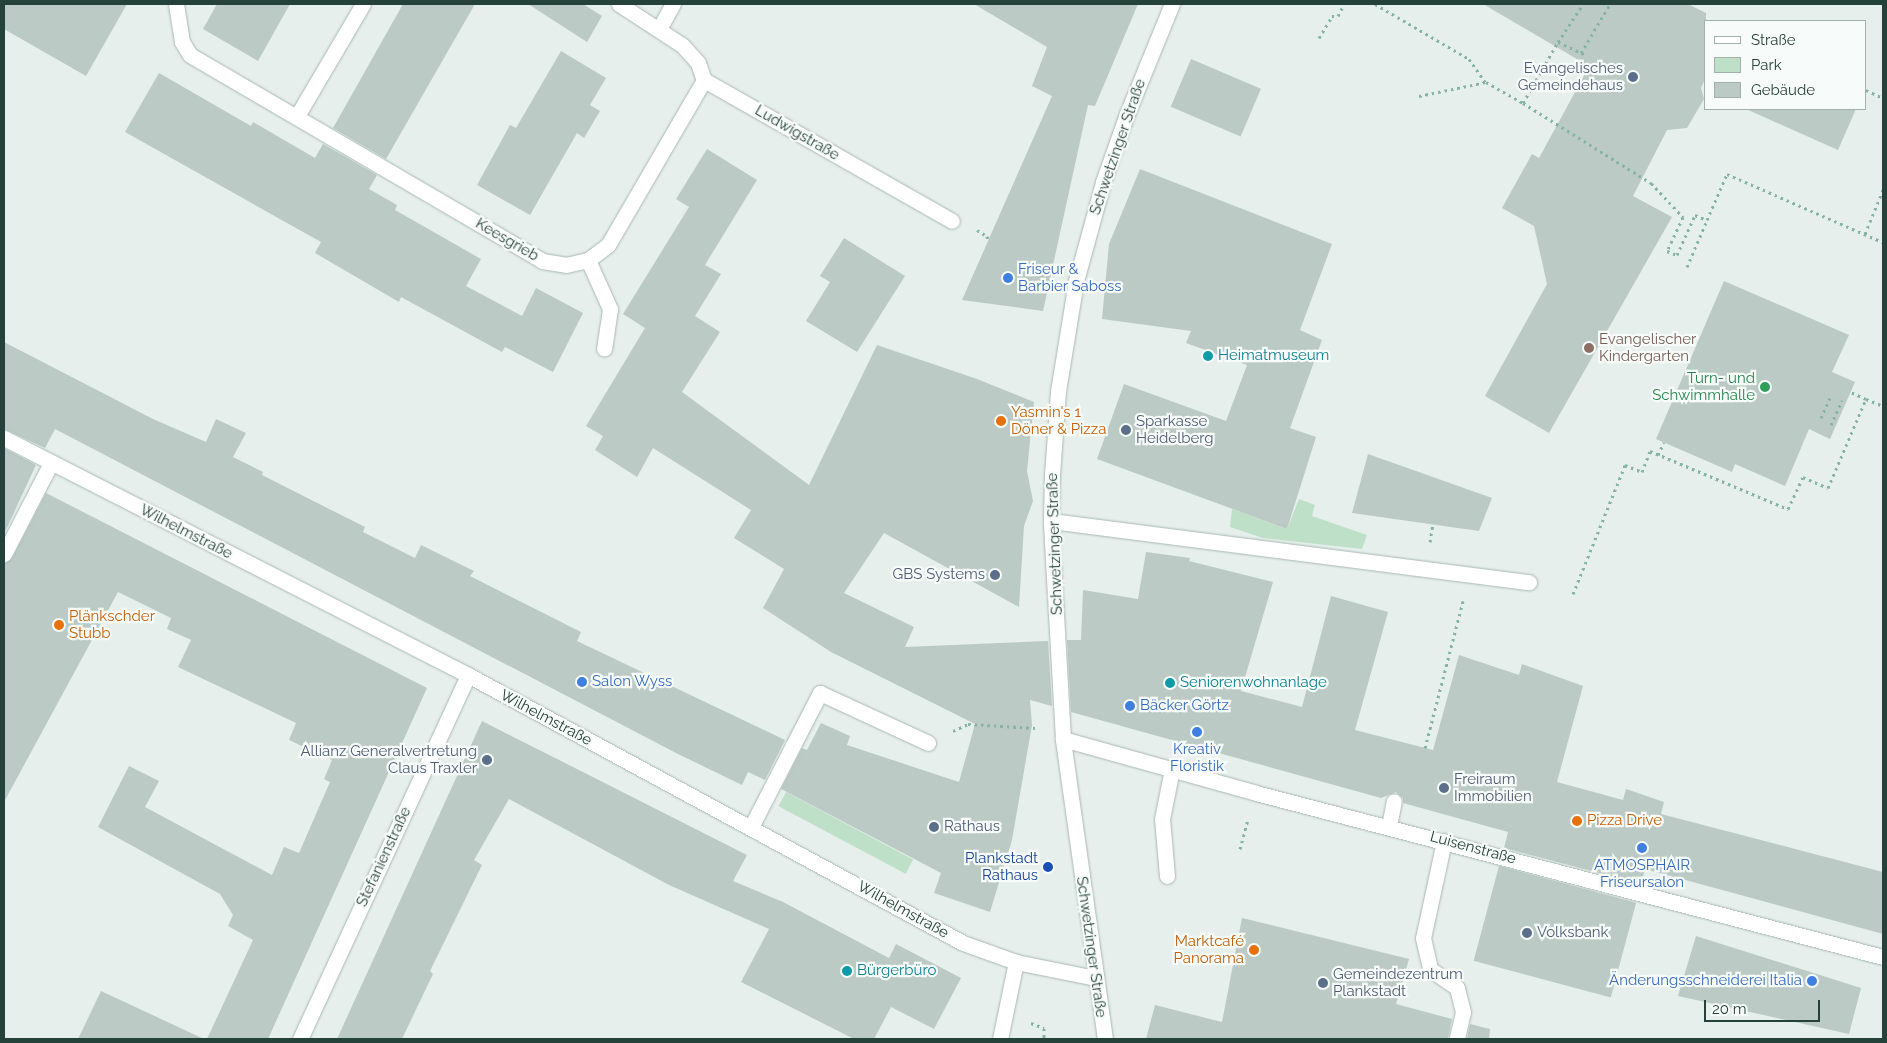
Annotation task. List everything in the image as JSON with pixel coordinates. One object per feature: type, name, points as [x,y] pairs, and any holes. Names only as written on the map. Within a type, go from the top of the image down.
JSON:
[{"type":"street","name":"Keesgrieb","points":[[176,4],[182,42],[190,54],[542,261],[566,265],[588,260],[608,245],[704,80]]},
{"type":"street","points":[[298,116],[364,4]]},
{"type":"street","points":[[619,4],[659,28],[682,45],[698,63],[704,80]]},
{"type":"street","points":[[659,28],[673,4]]},
{"type":"street","name":"Schwetzinger Straße","points":[[1105,1039],[1095,978],[1063,734],[1051,521],[1058,391],[1076,281],[1103,182],[1126,114],[1172,4]]},
{"type":"street","name":"Ludwigstraße","points":[[704,80],[952,221]]},
{"type":"street","points":[[588,260],[610,310],[604,349]]},
{"type":"street","name":"Wilhelmstraße","points":[[4,438],[468,675],[963,943],[1016,962],[1095,978]]},
{"type":"street","points":[[4,554],[50,463]]},
{"type":"street","points":[[1051,521],[1529,582]]},
{"type":"street","name":"Stefanienstraße","points":[[300,1039],[468,675]]},
{"type":"street","points":[[751,828],[820,692],[928,743]]},
{"type":"street","name":"Luisenstraße","points":[[1063,734],[1172,769],[1883,957]]},
{"type":"street","points":[[1167,876],[1162,819],[1172,769]]},
{"type":"street","points":[[1389,826],[1394,801]]},
{"type":"street","points":[[1444,840],[1423,938],[1430,969],[1456,988],[1463,1012],[1457,1039]]},
{"type":"street","points":[[1000,1039],[1016,962]]},
{"type":"path","points":[[1319,38],[1332,16],[1338,16],[1344,4]]},
{"type":"path","points":[[1375,4],[1469,60],[1486,82],[1651,183],[1683,217],[1667,251],[1677,255],[1695,215],[1707,220]]},
{"type":"path","points":[[1523,103],[1558,42],[1583,4]]},
{"type":"path","points":[[1581,53],[1610,4]]},
{"type":"path","points":[[1558,42],[1586,55]]},
{"type":"path","points":[[1419,96],[1486,82]]},
{"type":"path","points":[[1867,90],[1883,98]]},
{"type":"path","points":[[1687,266],[1726,174],[1883,242]]},
{"type":"path","points":[[1865,234],[1883,190]]},
{"type":"path","points":[[1851,392],[1883,406]]},
{"type":"path","points":[[1821,418],[1831,396]]},
{"type":"path","points":[[1573,594],[1625,465],[1642,472],[1650,451],[1788,509],[1803,477],[1828,488],[1866,399]]},
{"type":"path","points":[[1831,425],[1842,400]]},
{"type":"path","points":[[1658,455],[1664,442]]},
{"type":"path","points":[[1425,748],[1461,609]]},
{"type":"path","points":[[928,743],[968,724],[1063,734]]},
{"type":"green space","points":[[1299,499],[1315,505],[1312,516],[1367,535],[1362,549],[1263,538],[1230,527],[1232,509],[1287,529]]},
{"type":"green space","points":[[786,792],[913,860],[906,874],[778,806]]},
{"type":"building","points":[[4,4],[127,4],[86,76],[4,29]]},
{"type":"building","points":[[217,4],[290,4],[258,61],[203,29]]},
{"type":"building","points":[[403,4],[475,4],[386,159],[333,128]]},
{"type":"building","points":[[528,4],[583,4],[602,16],[587,42]]},
{"type":"building","points":[[974,4],[1138,4],[1095,106],[1088,105],[1043,311],[962,300],[1052,96],[1032,86],[1047,47]]},
{"type":"building","points":[[1483,4],[1688,4],[1706,13],[1706,20],[1704,20],[1704,81],[1701,88],[1704,99],[1687,128],[1667,130],[1633,196],[1672,217],[1549,433],[1485,396],[1547,284],[1534,226],[1502,208],[1532,154],[1539,158],[1586,72],[1579,68],[1582,62]]},
{"type":"building","points":[[561,51],[606,78],[590,105],[600,111],[584,138],[577,133],[530,215],[477,185],[510,125],[516,128]]},
{"type":"building","points":[[1191,59],[1261,89],[1241,137],[1171,107]]},
{"type":"building","points":[[159,73],[251,126],[253,122],[315,158],[323,144],[377,175],[369,189],[397,205],[395,210],[481,259],[466,286],[522,316],[536,288],[583,313],[553,372],[505,347],[502,352],[401,297],[399,302],[315,253],[321,242],[125,132]]},
{"type":"building","points":[[1748,110],[1856,110],[1838,150]]},
{"type":"building","points":[[707,149],[757,180],[705,265],[721,274],[695,316],[720,332],[682,392],[809,485],[877,345],[977,379],[1034,402],[1027,471],[1033,501],[1024,526],[1019,607],[884,533],[844,593],[914,627],[905,647],[1048,641],[1052,706],[1030,700],[1032,725],[1012,840],[990,912],[934,893],[941,873],[781,789],[802,748],[807,750],[821,723],[850,736],[847,745],[959,782],[975,724],[831,652],[763,608],[784,569],[734,538],[751,510],[653,448],[637,477],[595,450],[603,436],[586,426],[645,328],[623,314],[689,207],[676,199]]},
{"type":"building","points":[[1140,169],[1332,244],[1300,330],[1322,340],[1290,428],[1316,437],[1287,529],[1097,459],[1124,384],[1226,421],[1247,365],[1186,343],[1191,331],[1102,319],[1109,244]]},
{"type":"building","points":[[844,238],[905,276],[857,352],[806,321],[830,282],[820,276]]},
{"type":"building","name":"Turn- und Schwimmhalle","points":[[1724,281],[1849,335],[1832,372],[1855,382],[1830,439],[1809,429],[1785,486],[1735,464],[1732,472],[1656,439]]},
{"type":"building","points":[[4,342],[153,419],[206,442],[216,419],[246,433],[233,457],[263,472],[262,475],[365,527],[363,532],[415,558],[421,545],[474,571],[470,576],[581,632],[577,641],[785,740],[765,780],[748,772],[742,785],[676,753],[55,429],[45,448],[4,429]]},
{"type":"building","points":[[4,448],[36,465],[4,534]]},
{"type":"building","points":[[1368,454],[1492,498],[1479,531],[1352,513]]},
{"type":"building","points":[[46,493],[427,688],[268,1039],[207,1039],[253,940],[228,926],[233,915],[220,894],[98,827],[129,766],[159,781],[145,807],[272,875],[284,847],[299,853],[330,782],[324,779],[332,760],[289,740],[296,723],[178,667],[191,640],[167,629],[171,618],[118,592],[4,802],[4,563],[12,558]]},
{"type":"building","points":[[1146,552],[1190,558],[1189,561],[1273,582],[1241,691],[1302,707],[1331,596],[1388,612],[1355,730],[1433,750],[1459,655],[1519,675],[1522,664],[1583,686],[1557,782],[1623,800],[1626,789],[1664,802],[1661,814],[1883,872],[1883,934],[1645,869],[1641,884],[1504,848],[1508,832],[1403,803],[1403,798],[1396,792],[1381,798],[1071,712],[1067,640],[1081,640],[1083,590],[1138,599]]},
{"type":"building","points":[[482,721],[747,855],[733,881],[783,902],[889,958],[896,944],[961,978],[934,1029],[891,1007],[874,1039],[854,1039],[741,982],[769,929],[669,885],[509,799],[474,860],[482,865],[430,971],[433,974],[402,1039],[337,1039]]},
{"type":"building","points":[[1499,866],[1636,903],[1611,997],[1474,961]]},
{"type":"building","name":"Gemeindezentrum Plankstadt","points":[[1242,918],[1409,959],[1396,1004],[1452,1019],[1448,1039],[1146,1039],[1155,1005],[1222,1022]]},
{"type":"building","points":[[1696,936],[1861,988],[1849,1034],[1678,996]]},
{"type":"building","points":[[101,991],[204,1039],[78,1039]]},
{"type":"building","points":[[1470,1024],[1490,1029],[1489,1039],[1467,1039]]},
{"type":"place","name":"Evangelisches Gemeindehaus","points":[[1633,77]]},
{"type":"place","name":"Friseur & Barbier Saboss","points":[[1008,278]]},
{"type":"place","name":"Evangelischer Kindergarten","points":[[1589,348]]},
{"type":"place","name":"Heimatmuseum","points":[[1208,356]]},
{"type":"place","name":"Turn- und Schwimmhalle","points":[[1765,387]]},
{"type":"place","name":"Yasmin's 1 Döner & Pizza","points":[[1001,421]]},
{"type":"place","name":"Sparkasse Heidelberg","points":[[1126,430]]},
{"type":"place","name":"GBS Systems","points":[[995,575]]},
{"type":"place","name":"Plänkschder Stubb","points":[[59,625]]},
{"type":"place","name":"Salon Wyss","points":[[582,682]]},
{"type":"place","name":"Seniorenwohnanlage","points":[[1170,683]]},
{"type":"place","name":"Bäcker Görtz","points":[[1130,706]]},
{"type":"place","name":"Kreativ Floristik","points":[[1197,732]]},
{"type":"place","name":"Allianz Generalvertretung Claus Traxler","points":[[487,760]]},
{"type":"place","name":"Freiraum Immobilien","points":[[1444,788]]},
{"type":"place","name":"Pizza Drive","points":[[1577,821]]},
{"type":"place","name":"Rathaus","points":[[934,827]]},
{"type":"place","name":"ATMOSPHAIR Friseursalon","points":[[1642,848]]},
{"type":"place","name":"Plankstadt Rathaus","points":[[1048,867]]},
{"type":"place","name":"Volksbank","points":[[1527,933]]},
{"type":"place","name":"Marktcafé Panorama","points":[[1254,950]]},
{"type":"place","name":"Bürgerbüro","points":[[847,971]]},
{"type":"place","name":"Änderungsschneiderei Italia","points":[[1812,981]]},
{"type":"place","name":"Gemeindezentrum Plankstadt","points":[[1323,983]]}]
